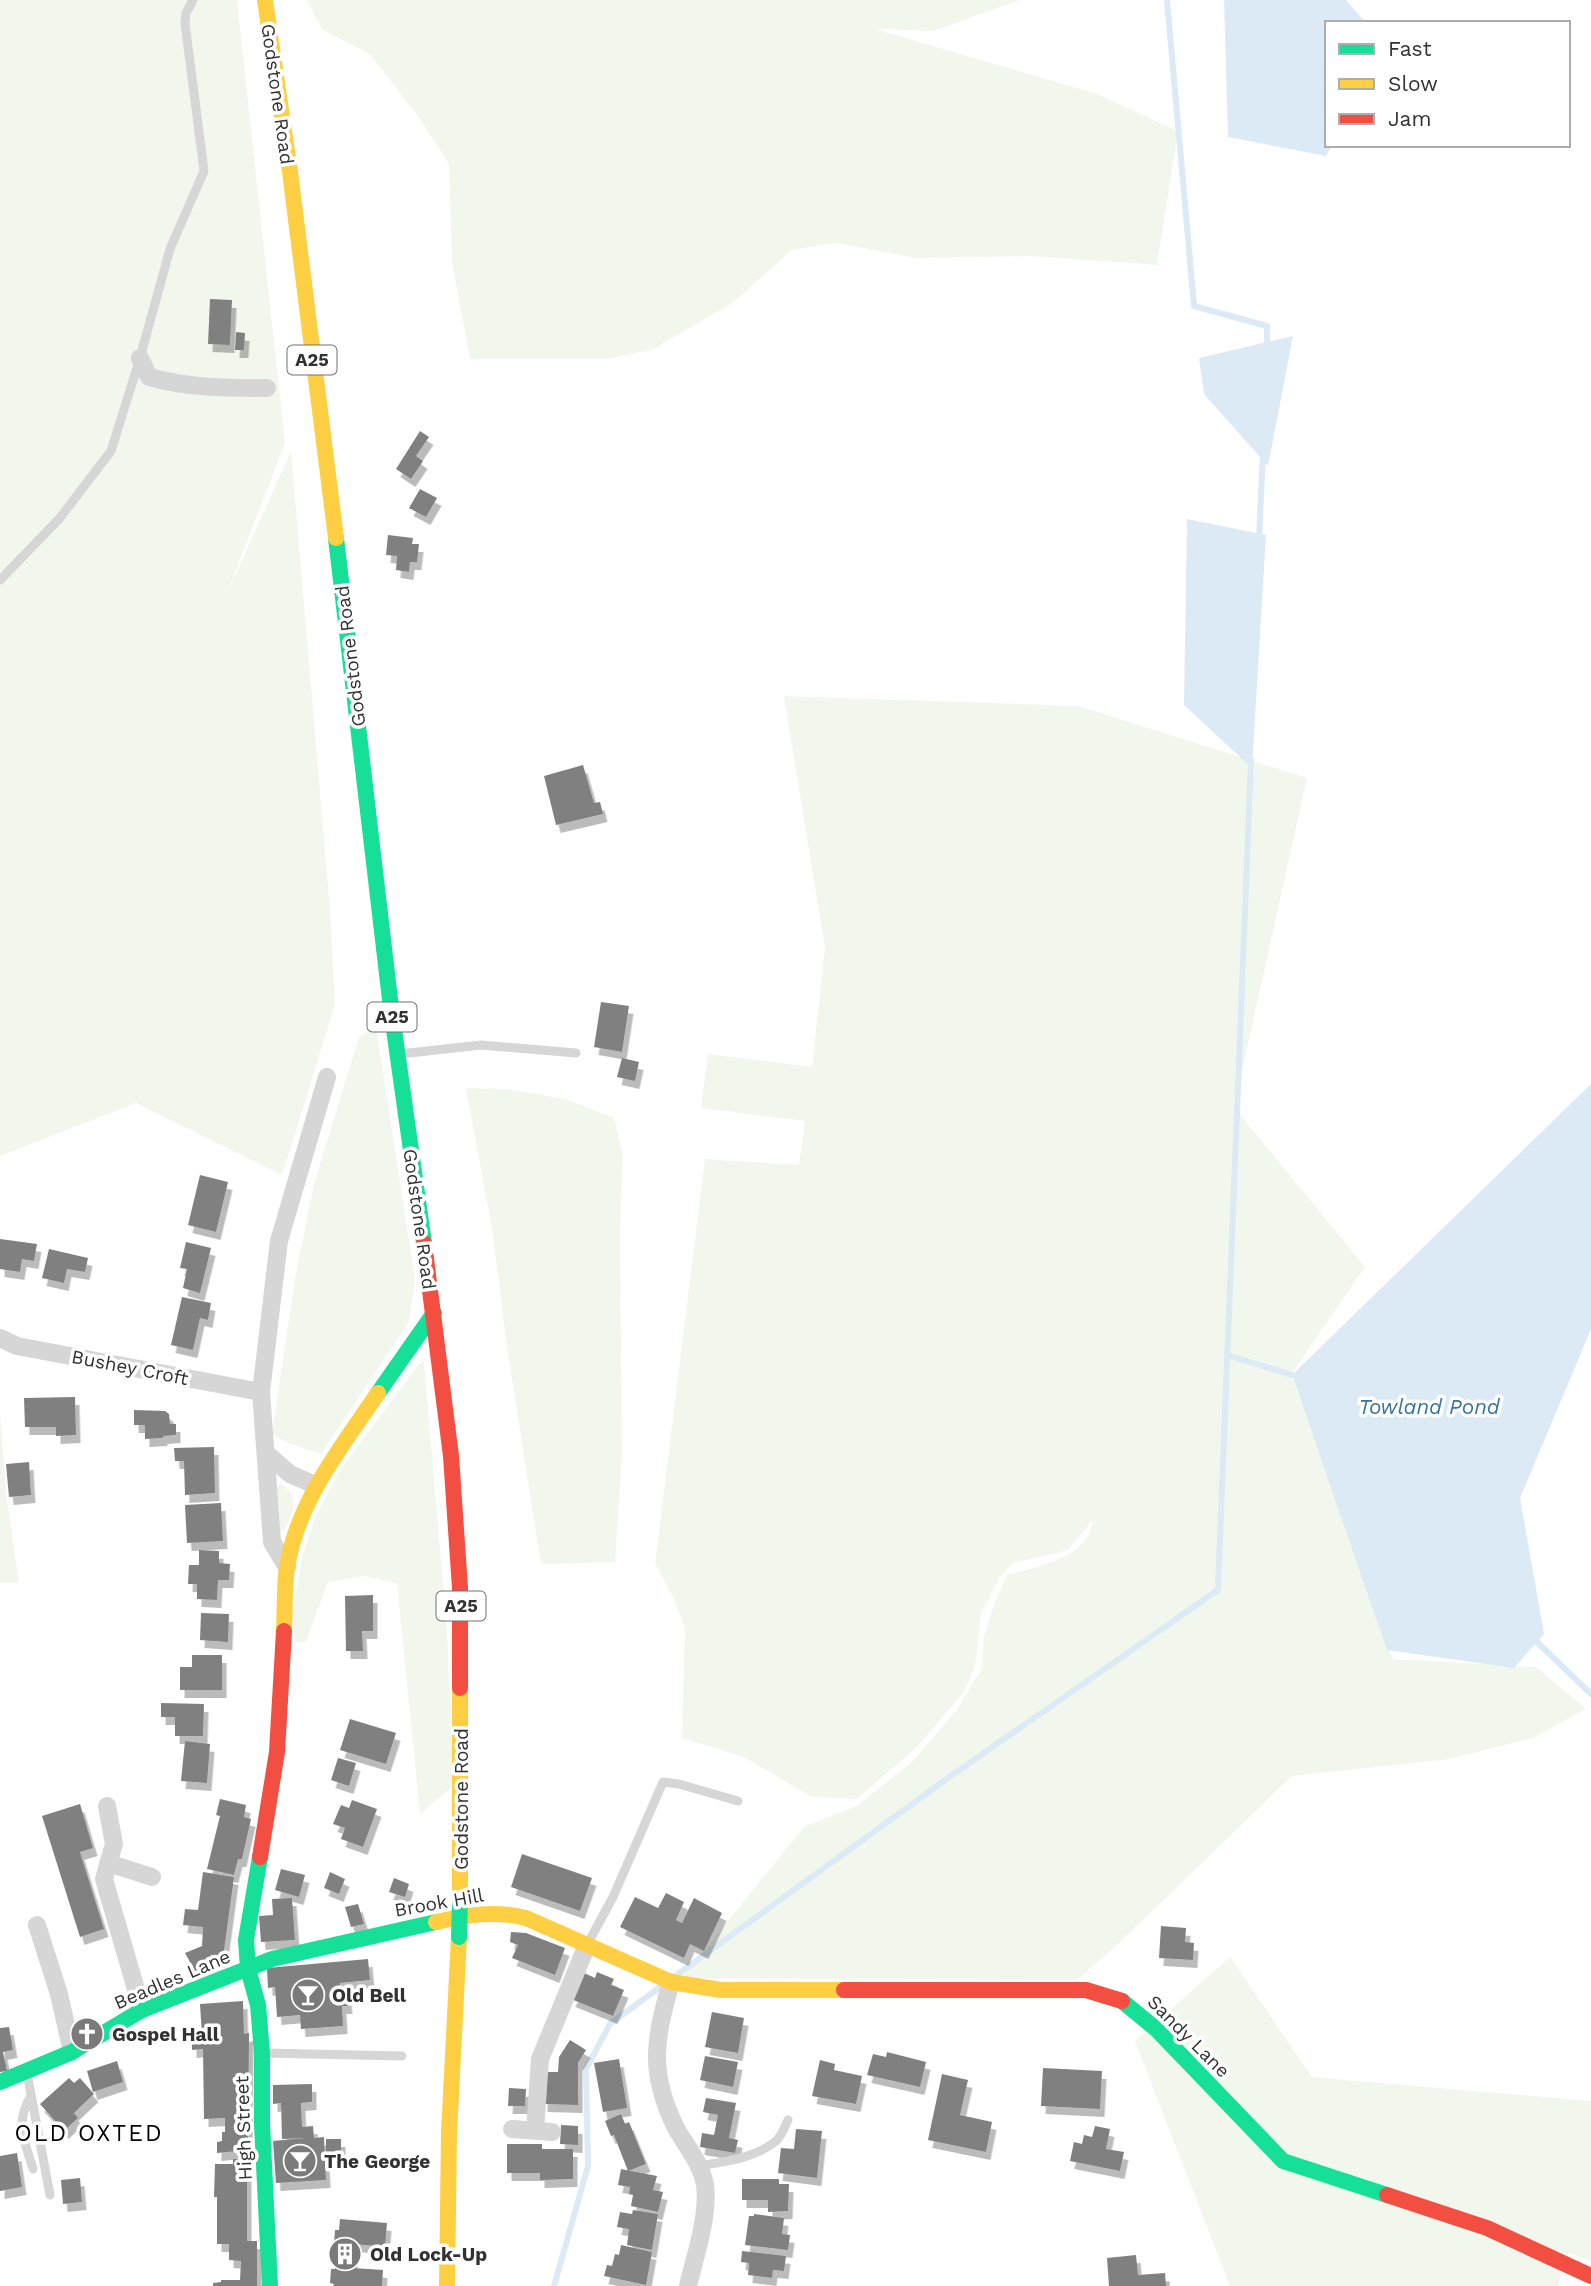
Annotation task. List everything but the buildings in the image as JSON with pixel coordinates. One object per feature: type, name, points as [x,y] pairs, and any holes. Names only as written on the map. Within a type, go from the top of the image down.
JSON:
[{"type":"street","name":"Godstone Road","points":[[265,0],[290,172],[397,1054],[434,1313],[450,1456],[460,1588],[460,1901],[449,2133],[447,2286]]},
{"type":"street","points":[[140,358],[149,377],[172,384],[216,388],[267,388]]},
{"type":"street","name":"Godstone Road","points":[[287,1567],[272,1542],[261,1392],[279,1241],[327,1077]]},
{"type":"street","name":"Godstone Road","points":[[248,1969],[246,1940],[277,1752],[287,1567],[299,1523],[315,1485],[434,1313]]},
{"type":"street","name":"Bushey Croft","points":[[0,1338],[17,1346],[261,1392]]},
{"type":"street","points":[[267,1454],[290,1474],[315,1485]]},
{"type":"street","points":[[107,1806],[114,1844],[104,1880],[142,2010]]},
{"type":"street","points":[[108,1863],[152,1877]]},
{"type":"street","name":"Brook Hill","points":[[248,1969],[272,1959],[474,1913],[510,1914],[526,1918],[662,1978]]},
{"type":"street","points":[[37,1925],[59,1994],[72,2052]]},
{"type":"street","points":[[512,2129],[543,2132],[540,2059],[587,1945]]},
{"type":"street","name":"Beadles Lane","points":[[0,2082],[72,2052],[142,2010],[248,1969]]},
{"type":"street","name":"High Street","points":[[248,1969],[258,2006],[262,2053],[262,2124],[270,2286]]},
{"type":"street","points":[[662,1978],[661,2020],[655,2060],[663,2096],[705,2185],[704,2213],[688,2286]]},
{"type":"street","name":"Sandy Lane","points":[[662,1978],[721,1990],[1086,1990],[1119,1998],[1156,2029],[1283,2161],[1487,2228],[1591,2276]]},
{"type":"lane","points":[[0,580],[59,519],[111,451],[170,249],[204,171],[185,23],[186,13],[193,0]]},
{"type":"lane","points":[[397,1054],[481,1045],[576,1053]]},
{"type":"lane","points":[[587,1945],[613,1897],[663,1782],[738,1801]]},
{"type":"lane","points":[[262,2053],[402,2056]]},
{"type":"lane","points":[[26,2071],[50,2195]]},
{"type":"lane","points":[[30,2096],[20,2121],[33,2169]]},
{"type":"lane","points":[[698,2166],[723,2162],[761,2150],[779,2138],[788,2120]]},
{"type":"shaded area","points":[[0,0],[237,0],[285,443],[226,596],[291,451],[330,910],[335,1005],[282,1175],[136,1103],[0,1156]]},
{"type":"shaded area","points":[[307,0],[1020,0],[933,31],[875,29],[1097,94],[1178,131],[1157,265],[1029,256],[916,258],[837,243],[792,250],[732,303],[652,350],[607,359],[470,359],[452,262],[449,164],[420,119],[370,54],[322,30]]},
{"type":"shaded area","points":[[784,696],[1078,706],[1307,778],[1234,1107],[1365,1267],[1291,1375],[1393,1659],[1536,1667],[1586,1709],[1533,1738],[1450,1759],[1292,1776],[1118,1944],[1077,1980],[682,1978],[804,1827],[857,1806],[912,1762],[956,1711],[982,1668],[984,1637],[1007,1575],[1047,1564],[1072,1552],[1082,1544],[1093,1520],[1068,1550],[1013,1563],[999,1578],[981,1613],[975,1666],[964,1692],[916,1748],[857,1799],[812,1797],[744,1757],[682,1738],[685,1628],[674,1599],[655,1563],[705,1159],[799,1165],[805,1121],[701,1108],[708,1054],[812,1067],[825,948]]},
{"type":"shaded area","points":[[376,1027],[415,1280],[409,1322],[321,1454],[288,1443],[272,1434],[296,1272],[314,1184],[359,1037]]},
{"type":"shaded area","points":[[466,1088],[507,1089],[565,1099],[614,1118],[623,1155],[620,1229],[622,1456],[615,1562],[541,1564],[507,1347],[493,1235]]},
{"type":"shaded area","points":[[422,1360],[447,1630],[454,1785],[420,1814],[397,1583],[365,1576],[328,1582],[306,1642],[295,1642],[292,1616],[302,1557],[315,1518],[338,1473]]},
{"type":"shaded area","points":[[0,1410],[6,1492],[19,1583],[0,1583]]},
{"type":"shaded area","points":[[281,1484],[293,1500],[292,1514],[282,1532],[279,1531],[276,1487]]},
{"type":"shaded area","points":[[1230,1957],[1312,2077],[1591,2101],[1591,2261],[1569,2253],[1558,2286],[1230,2286],[1135,2041]]},
{"type":"water","points":[[1224,0],[1346,0],[1364,21],[1325,21],[1325,147],[1331,147],[1326,156],[1228,137]]},
{"type":"water","points":[[1293,336],[1268,466],[1204,394],[1199,358]]},
{"type":"water","points":[[1187,519],[1266,535],[1252,768],[1184,705]]},
{"type":"water","name":"Towland Pond","points":[[1591,1084],[1591,1329],[1520,1498],[1544,1634],[1514,1668],[1387,1650],[1292,1375]]},
{"type":"waterway","points":[[1167,0],[1194,306],[1267,326],[1267,350]]},
{"type":"waterway","points":[[1259,539],[1263,452]]},
{"type":"waterway","points":[[678,1974],[948,1778],[1218,1590],[1251,760]]},
{"type":"waterway","points":[[1227,1355],[1292,1375]]},
{"type":"waterway","points":[[1537,1642],[1591,1694]]},
{"type":"waterway","points":[[554,2286],[588,2166],[586,2069],[610,2024],[660,1987]]},
{"type":"traffic: fast","points":[[336,538],[391,1008],[424,1243]]},
{"type":"traffic: fast","points":[[378,1393],[434,1313]]},
{"type":"traffic: fast","points":[[260,1857],[246,1940],[248,1969],[258,2005],[262,2053],[262,2124],[270,2286]]},
{"type":"traffic: fast","points":[[459,1937],[460,1901]]},
{"type":"traffic: fast","points":[[0,2082],[72,2052],[142,2010],[272,1959],[436,1922]]},
{"type":"traffic: fast","points":[[1122,2001],[1156,2029],[1283,2161],[1387,2195]]},
{"type":"traffic: slow","points":[[265,0],[290,172],[336,538]]},
{"type":"traffic: slow","points":[[284,1631],[287,1567],[301,1519],[323,1476],[378,1393]]},
{"type":"traffic: slow","points":[[460,1688],[460,1901]]},
{"type":"traffic: slow","points":[[436,1922],[481,1914],[526,1918],[671,1982],[721,1990],[844,1990]]},
{"type":"traffic: slow","points":[[447,2286],[449,2133],[459,1937]]},
{"type":"traffic: jam","points":[[424,1243],[451,1456],[460,1588],[460,1688]]},
{"type":"traffic: jam","points":[[260,1857],[277,1752],[284,1631]]},
{"type":"traffic: jam","points":[[844,1990],[1086,1990],[1122,2001]]},
{"type":"traffic: jam","points":[[1387,2195],[1487,2228],[1591,2276]]},
{"type":"place","name":"Old Bell","points":[[308,1995]]},
{"type":"place","name":"Gospel Hall","points":[[87,2034]]},
{"type":"place","name":"The George","points":[[300,2161]]},
{"type":"place","name":"Old Lock-Up","points":[[345,2254]]},
{"type":"district","name":"OLD OXTED","points":[[89,2133]]}]
